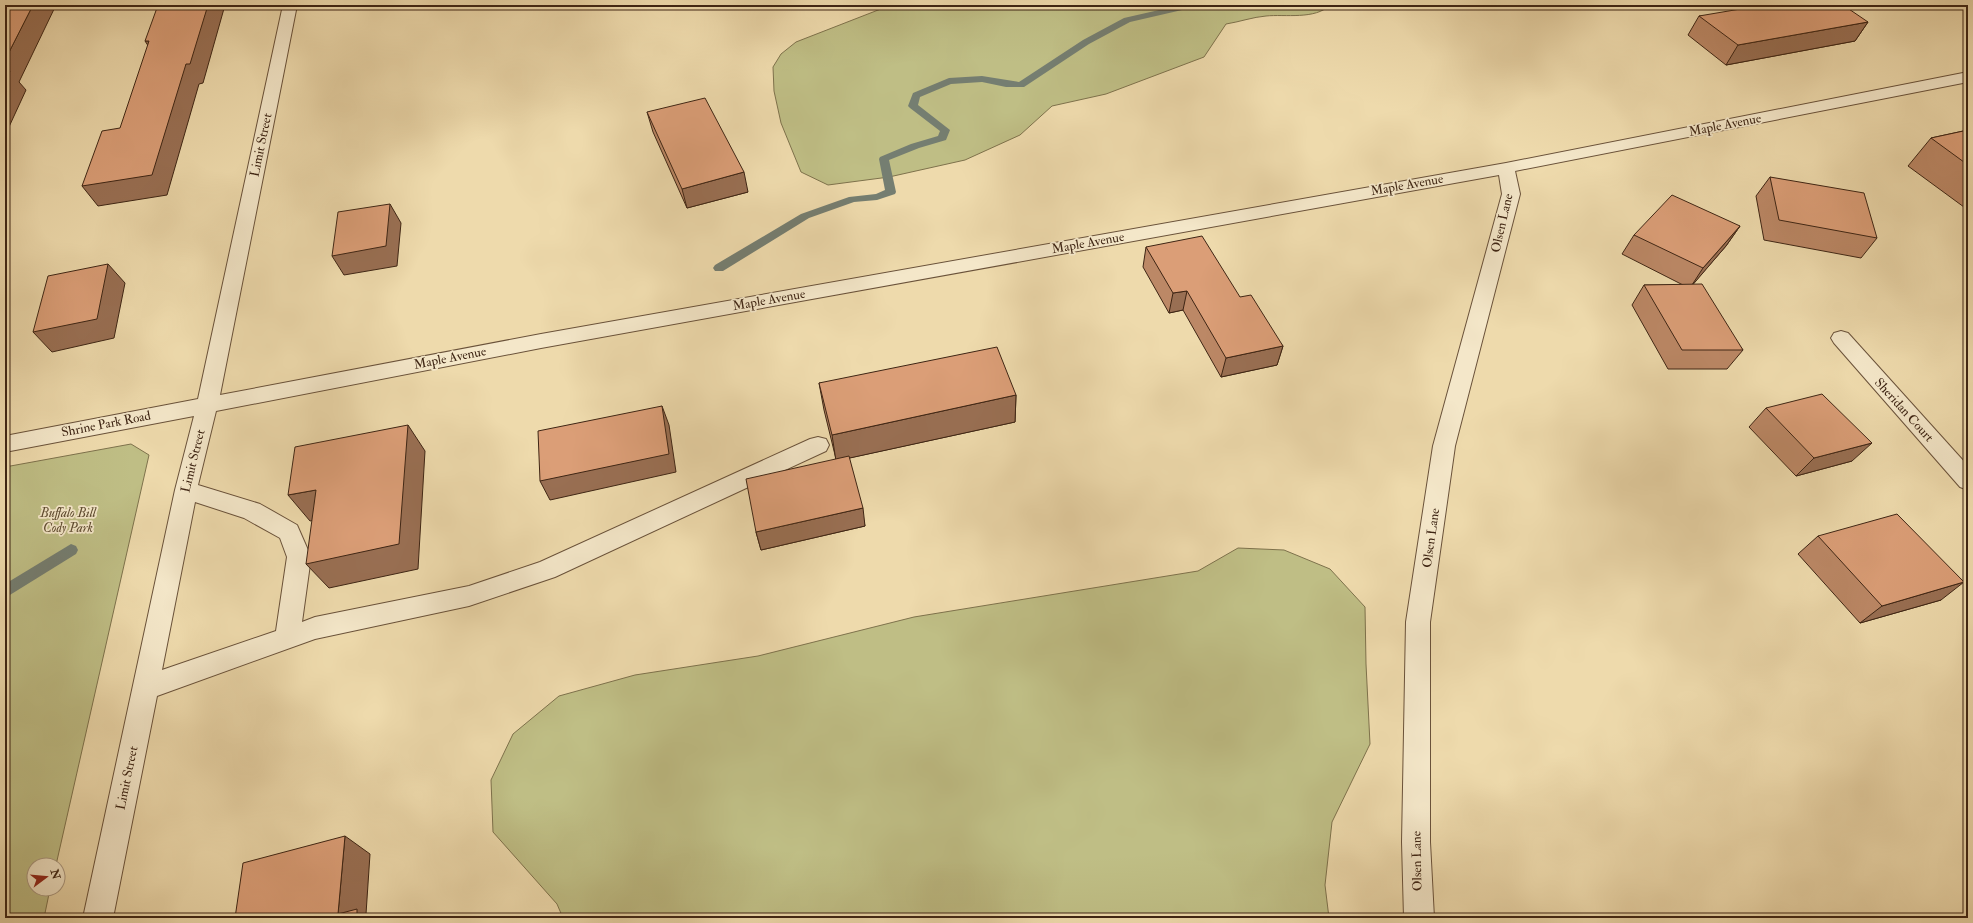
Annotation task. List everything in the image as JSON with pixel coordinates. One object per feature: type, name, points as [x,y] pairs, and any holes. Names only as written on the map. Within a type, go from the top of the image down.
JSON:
[{"type":"street","name":"Limit Street","points":[[98,918],[186,490],[207,405],[290,5]]},
{"type":"street","name":"Maple Avenue","points":[[207,405],[541,341],[1506,168],[1968,77]]},
{"type":"street","name":"Olsen Lane","points":[[1419,918],[1416,842],[1418,622],[1444,446],[1511,194],[1506,168]]},
{"type":"street","name":"Sheridan Court","points":[[1841,338],[1968,481]]},
{"type":"street","name":"Shrine Park Road","points":[[5,444],[207,405]]},
{"type":"street","points":[[145,688],[315,628],[469,596],[546,570],[818,446]]},
{"type":"street","points":[[186,490],[252,511],[289,532],[298,557],[287,638]]},
{"type":"green space","points":[[891,5],[1330,5],[1324,10],[1308,15],[1261,17],[1226,24],[1204,57],[1106,94],[1052,106],[1020,135],[965,160],[889,177],[828,185],[801,172],[781,123],[774,91],[773,67],[781,54],[796,42]]},
{"type":"green space","name":"Buffalo Bill Cody Park","points":[[131,444],[149,455],[58,857],[26,857],[26,897],[48,897],[44,918],[5,918],[5,467]]},
{"type":"green space","points":[[1238,548],[1284,550],[1330,569],[1365,607],[1370,744],[1332,822],[1325,885],[1329,918],[563,918],[557,904],[493,832],[491,780],[513,734],[559,696],[635,675],[758,656],[914,617],[1198,571]]},
{"type":"building","points":[[5,5],[33,5],[5,60]]},
{"type":"building","points":[[158,5],[208,5],[190,64],[186,64],[152,175],[82,186],[102,131],[120,128],[149,41],[145,41]]},
{"type":"building","points":[[1764,5],[1843,5],[1868,22],[1738,45],[1699,16]]},
{"type":"building","points":[[5,71],[10,71],[5,82]]},
{"type":"building","points":[[705,98],[744,172],[682,189],[647,112]]},
{"type":"building","points":[[1968,130],[1968,165],[1931,138]]},
{"type":"building","points":[[1770,177],[1864,193],[1877,238],[1779,220]]},
{"type":"building","points":[[1672,195],[1740,226],[1703,268],[1634,235]]},
{"type":"building","points":[[390,204],[386,246],[332,256],[338,212]]},
{"type":"building","points":[[1202,236],[1240,297],[1251,295],[1283,346],[1226,358],[1187,291],[1173,293],[1146,247]]},
{"type":"building","points":[[108,264],[97,319],[33,332],[48,276]]},
{"type":"building","points":[[1702,284],[1743,350],[1682,350],[1644,285]]},
{"type":"building","points":[[997,347],[1016,395],[832,435],[819,383]]},
{"type":"building","points":[[1822,394],[1872,443],[1814,458],[1766,408]]},
{"type":"building","points":[[662,406],[669,454],[540,481],[538,431]]},
{"type":"building","points":[[408,425],[399,544],[306,564],[316,490],[288,495],[295,447]]},
{"type":"building","points":[[849,456],[863,508],[756,532],[746,479]]},
{"type":"building","points":[[1897,514],[1964,582],[1882,606],[1818,536]]},
{"type":"building","points":[[345,836],[338,914],[357,909],[357,918],[235,918],[243,863]]},
{"type":"waterway","points":[[719,268],[805,216],[853,199],[877,197],[891,192],[884,159],[915,146],[942,138],[945,130],[913,106],[916,95],[949,81],[982,79],[1006,84],[1021,85],[1086,42],[1127,20],[1192,5]]},
{"type":"waterway","points":[[5,592],[71,550]]}]
